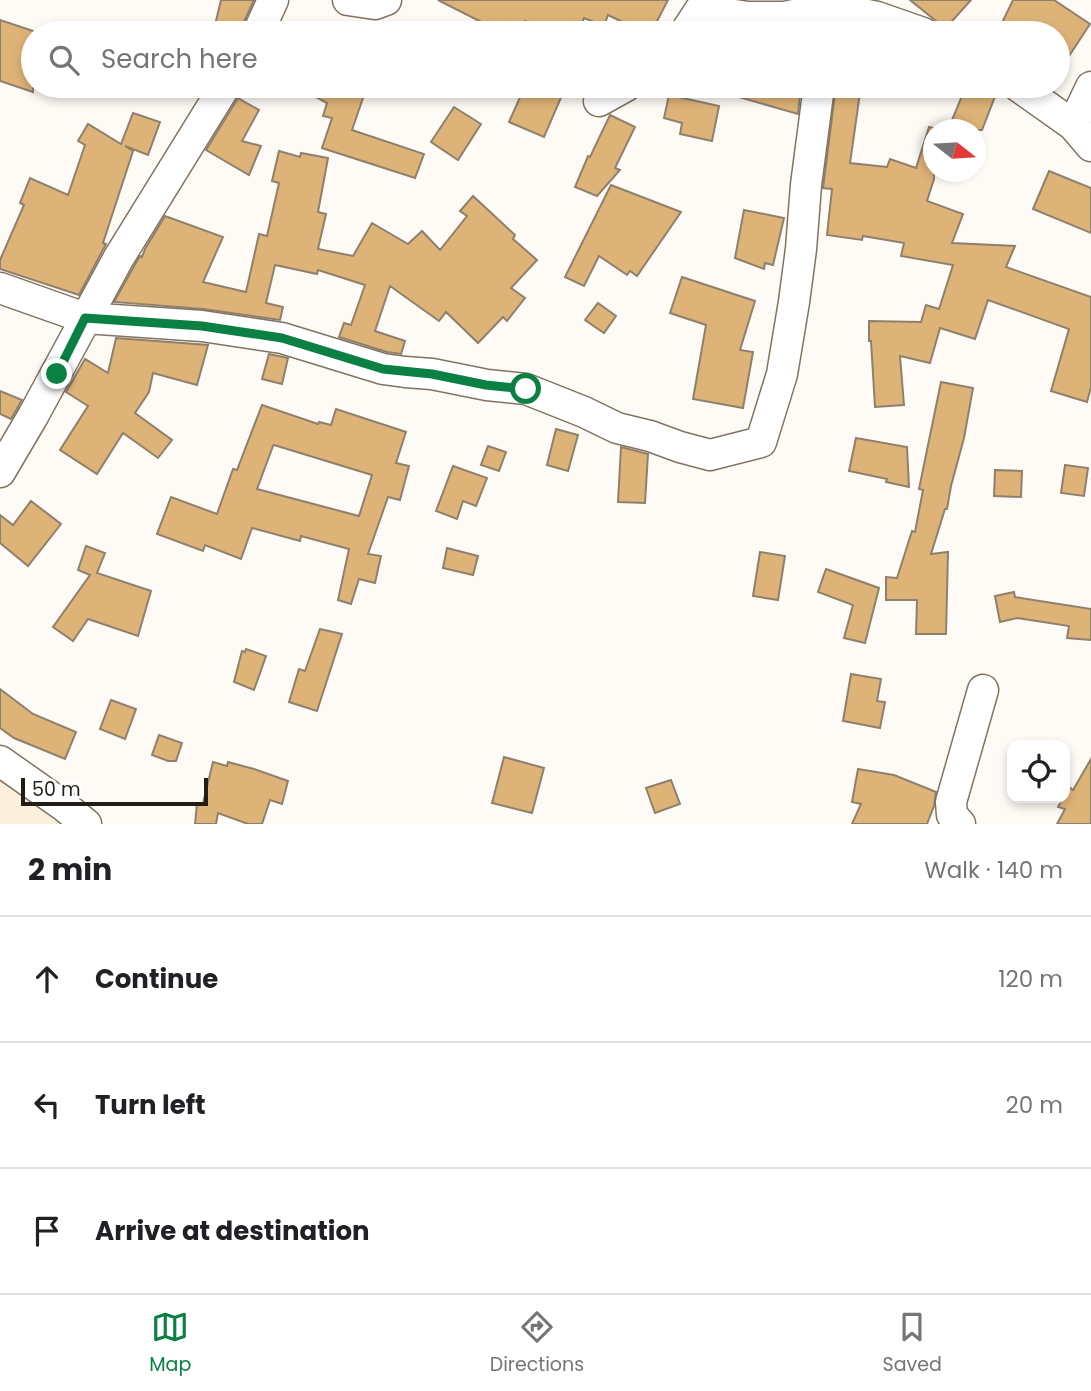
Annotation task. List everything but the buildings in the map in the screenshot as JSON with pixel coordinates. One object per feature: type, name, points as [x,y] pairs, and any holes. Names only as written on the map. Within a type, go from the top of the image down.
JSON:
[{"type":"street","points":[[263,21],[273,0]]},
{"type":"street","points":[[348,0],[375,4],[386,0]]},
{"type":"street","points":[[693,21],[700,10],[748,17],[827,20],[877,17],[888,21]]},
{"type":"street","points":[[1034,98],[1082,135],[1091,87]]},
{"type":"street","points":[[0,472],[118,259],[218,98]]},
{"type":"street","points":[[599,102],[606,98]]},
{"type":"street","points":[[0,288],[85,318],[202,326],[282,338],[383,369],[526,389],[617,428],[709,454],[752,446],[761,442],[782,374],[801,249],[817,98]]},
{"type":"street","points":[[960,824],[952,816],[951,802],[983,690]]},
{"type":"street","points":[[0,761],[86,824]]},
{"type":"shaded area","points":[[0,774],[71,824],[0,824]]},
{"type":"route","points":[[57,374],[85,318],[202,326],[282,338],[383,369],[526,389]]}]
